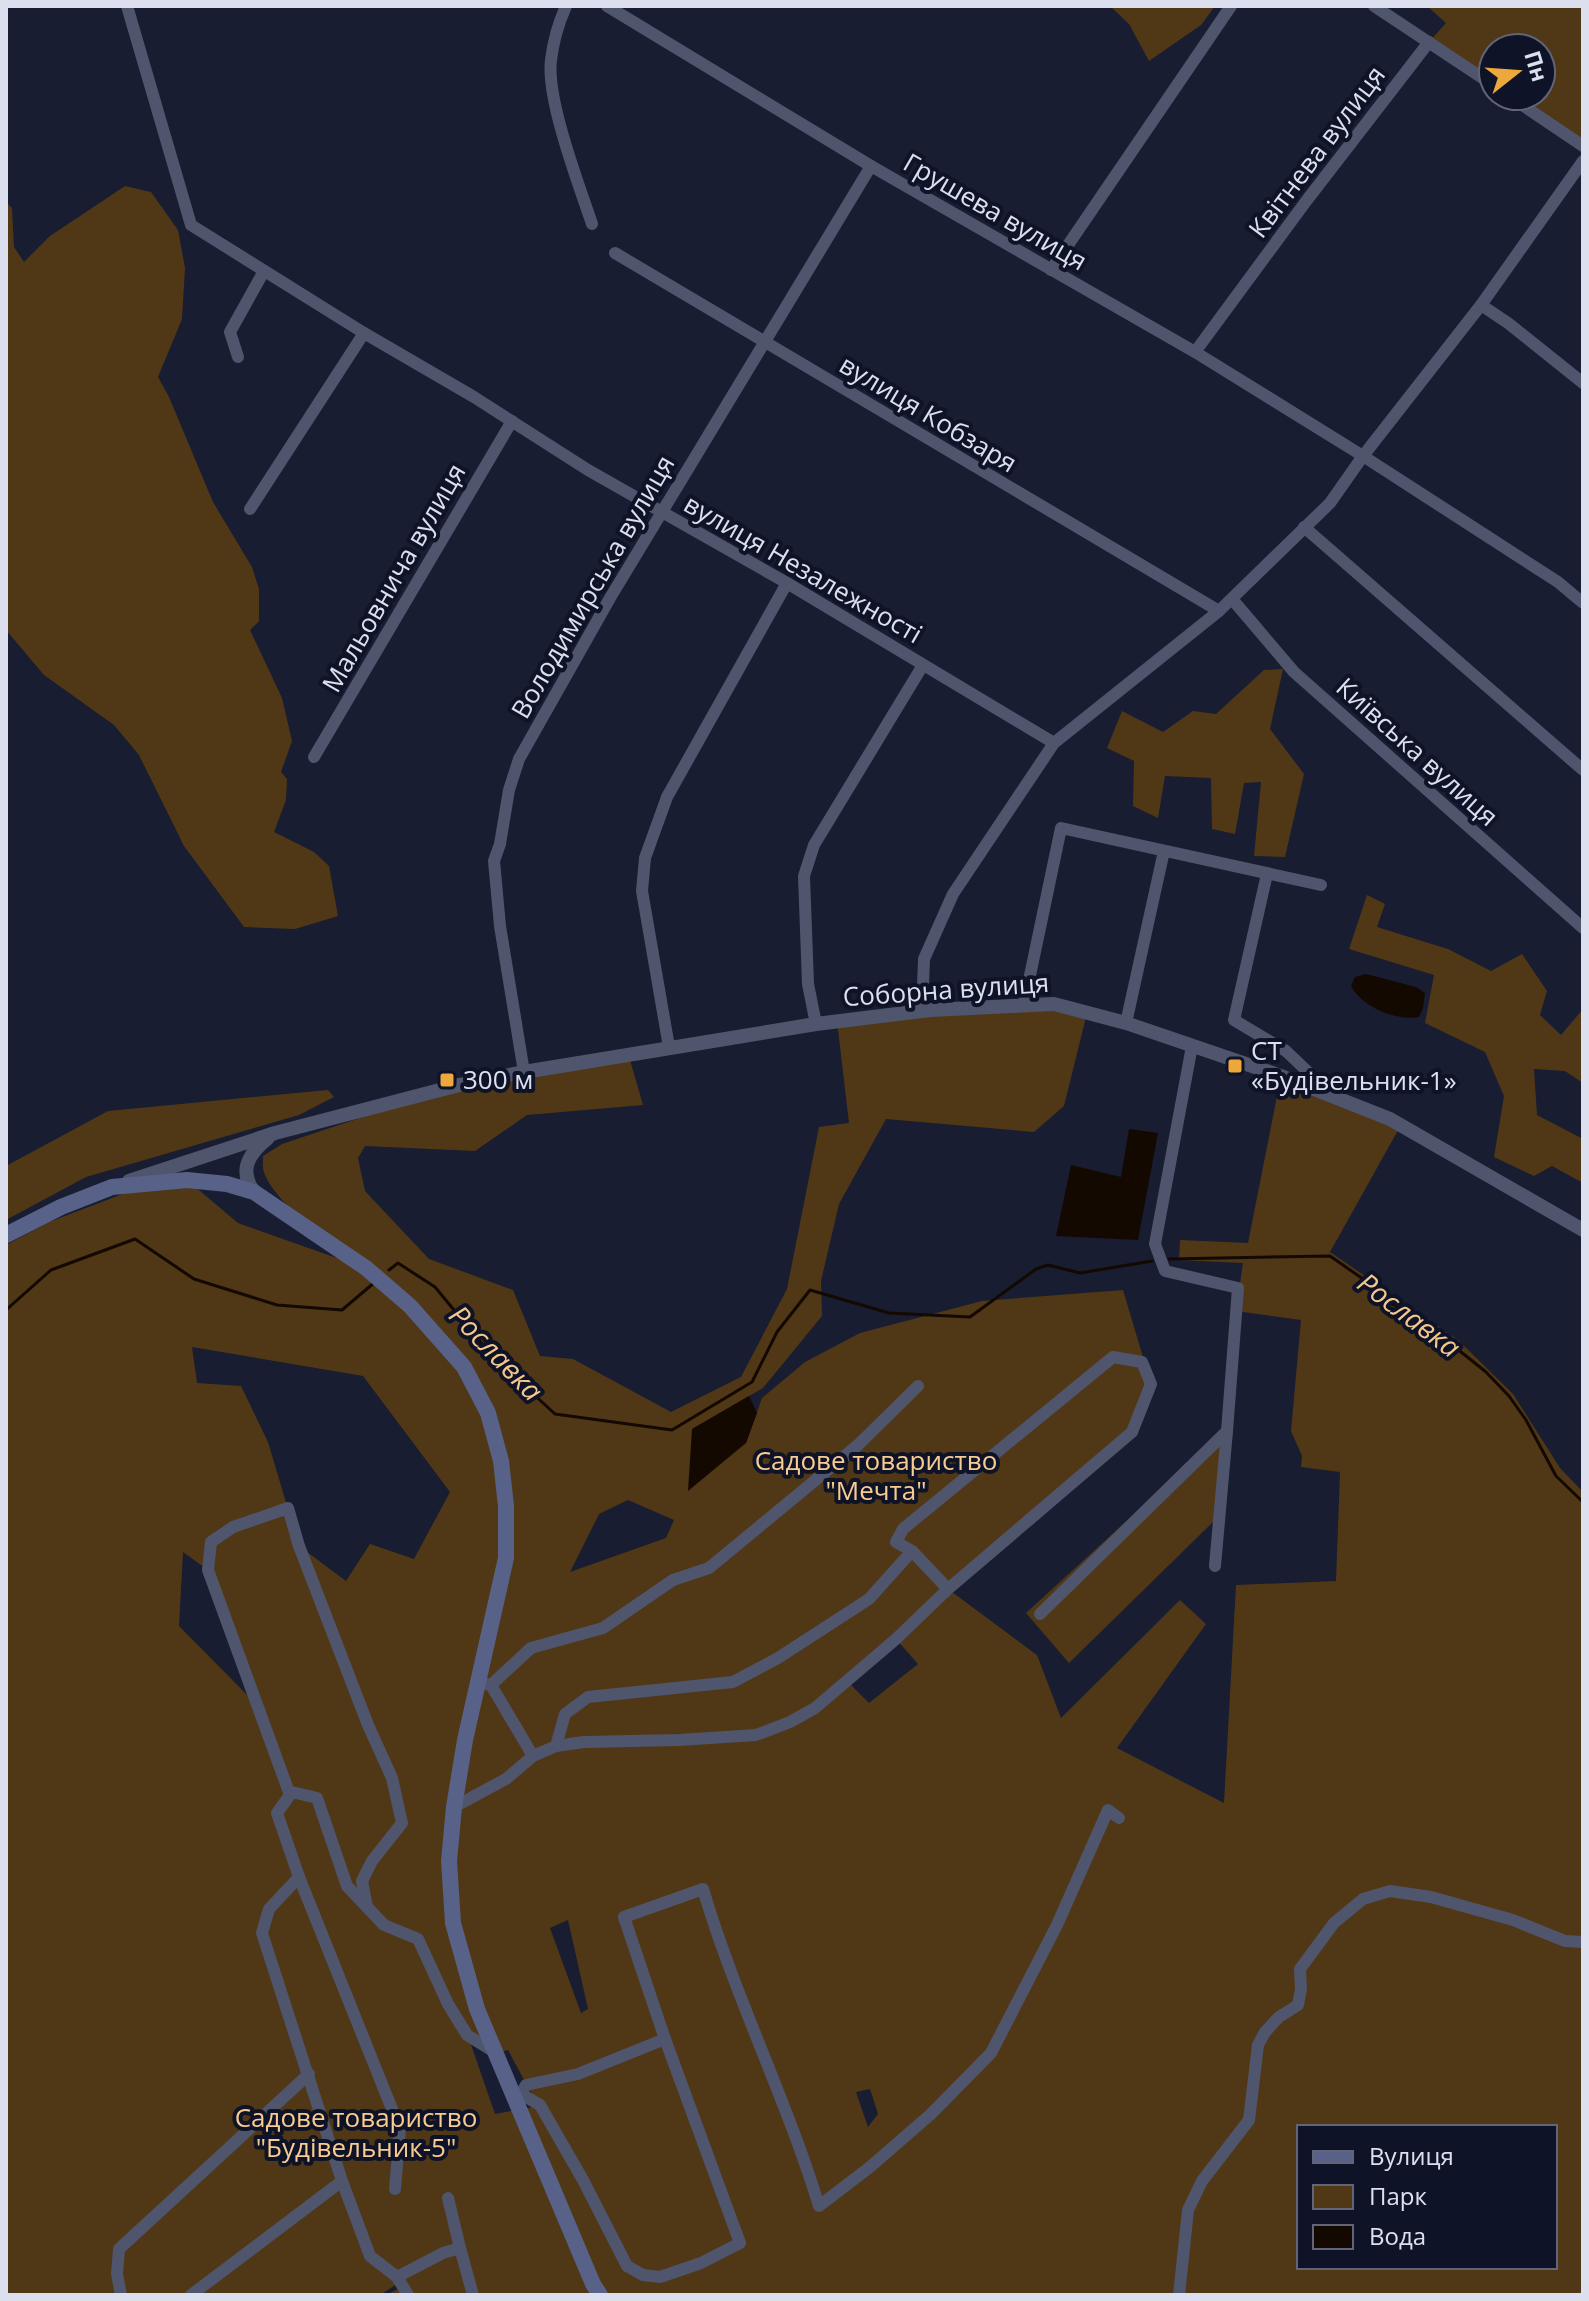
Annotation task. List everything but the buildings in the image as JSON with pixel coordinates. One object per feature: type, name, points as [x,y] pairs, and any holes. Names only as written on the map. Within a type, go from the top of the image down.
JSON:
[{"type":"main road","points":[[6,1235],[61,1207],[112,1187],[187,1180],[227,1184],[254,1192],[366,1268],[410,1306],[464,1367],[488,1413],[501,1461],[506,1506],[506,1558],[485,1684],[465,1740],[454,1807],[449,1861],[453,1923],[477,2009],[517,2095],[600,2295]]},
{"type":"street","name":"вулиця Незалежності","points":[[127,6],[191,225],[588,470],[787,583],[1054,743]]},
{"type":"street","points":[[566,6],[553,52],[551,80],[592,224]]},
{"type":"street","name":"Грушева вулиця","points":[[607,6],[871,166],[1195,352],[1558,582],[1583,603]]},
{"type":"street","points":[[1051,270],[1231,6]]},
{"type":"street","points":[[1374,6],[1477,74]]},
{"type":"street","name":"Квітнева вулиця","points":[[1195,352],[1429,42]]},
{"type":"street","points":[[1533,112],[1583,146]]},
{"type":"street","points":[[922,1011],[924,959],[953,894],[1054,743],[1219,611],[1342,488],[1363,456],[1481,305],[1583,161]]},
{"type":"street","name":"Володимирська вулиця","points":[[524,1072],[500,926],[494,861],[519,759],[762,342],[871,166]]},
{"type":"street","name":"вулиця Кобзаря","points":[[615,253],[1219,611]]},
{"type":"street","points":[[238,357],[230,332],[264,271]]},
{"type":"street","points":[[1481,305],[1583,383]]},
{"type":"street","points":[[250,509],[364,333]]},
{"type":"street","name":"Мальовнича вулиця","points":[[314,757],[512,421]]},
{"type":"street","points":[[1304,527],[1583,770]]},
{"type":"street","points":[[669,1047],[642,891],[645,858],[667,797],[787,583]]},
{"type":"street","name":"Київська вулиця","points":[[1232,599],[1294,672],[1583,928]]},
{"type":"street","points":[[816,1024],[808,984],[804,876],[814,845],[923,665]]},
{"type":"street","points":[[1024,1004],[1061,828],[1321,885]]},
{"type":"street","points":[[1126,1023],[1164,851]]},
{"type":"street","points":[[1267,874],[1234,1020],[1286,1051],[1331,1094]]},
{"type":"street","name":"Соборна вулиця","points":[[112,1187],[275,1133],[459,1085],[524,1072],[816,1024],[922,1011],[1054,1004],[1126,1023],[1331,1094],[1390,1119],[1583,1230]]},
{"type":"street","points":[[1192,1046],[1155,1244],[1165,1271],[1238,1288],[1215,1566]]},
{"type":"street","points":[[254,1192],[247,1182],[245,1166],[257,1147],[275,1133]]},
{"type":"street","points":[[454,1807],[506,1779],[533,1756],[556,1746],[584,1742],[756,1735],[815,1708],[848,1682],[948,1589],[1132,1432],[1151,1384],[1142,1362],[1113,1357],[903,1529],[896,1542],[912,1551],[948,1589]]},
{"type":"street","points":[[533,1756],[485,1684],[531,1648],[603,1628],[673,1580],[709,1568],[858,1445],[918,1386]]},
{"type":"street","points":[[1040,1614],[1227,1431]]},
{"type":"street","points":[[290,1795],[208,1570],[211,1542],[233,1527],[288,1508],[299,1546],[362,1710],[392,1778],[402,1823],[372,1861],[362,1881],[367,1907]]},
{"type":"street","points":[[556,1746],[565,1714],[588,1697],[733,1682],[778,1658],[869,1599],[912,1551]]},
{"type":"street","points":[[395,2189],[400,2129],[299,1877],[277,1813],[292,1792],[317,1798],[347,1886],[384,1925],[418,1939],[448,2004],[467,2035],[496,2053]]},
{"type":"street","points":[[665,2039],[578,2074],[526,2085],[517,2095],[540,2105],[627,2266],[643,2275],[660,2277],[701,2263],[740,2243],[624,1917],[703,1889],[719,1942],[763,2048],[819,2206],[931,2114],[991,2053],[1057,1925],[1108,1810],[1119,1818]]},
{"type":"street","points":[[299,1877],[269,1909],[262,1933],[342,2181],[370,2256],[397,2277],[408,2295]]},
{"type":"street","points":[[1179,2295],[1188,2210],[1202,2181],[1249,2120],[1258,2045],[1279,2017],[1298,2005],[1300,1969],[1334,1923],[1363,1899],[1390,1891],[1431,1897],[1513,1920],[1555,1938],[1583,1942]]},
{"type":"street","points":[[121,2295],[117,2274],[119,2249],[309,2074]]},
{"type":"street","points":[[191,2295],[342,2181]]},
{"type":"street","points":[[448,2198],[473,2295]]},
{"type":"street","points":[[397,2277],[443,2253],[460,2248]]},
{"type":"green space","points":[[1110,6],[1215,6],[1201,25],[1149,61],[1129,24]]},
{"type":"green space","points":[[1427,6],[1583,6],[1583,146],[1533,112],[1557,112],[1557,32],[1477,32],[1477,74],[1429,42],[1446,23]]},
{"type":"green space","points":[[125,186],[151,192],[178,230],[185,268],[182,319],[158,377],[213,502],[252,567],[259,589],[259,621],[250,630],[282,698],[292,741],[281,772],[287,779],[286,800],[274,832],[314,852],[329,866],[338,916],[295,929],[244,927],[184,846],[139,755],[114,725],[44,675],[6,630],[6,202],[12,208],[14,247],[24,262],[50,236]]},
{"type":"green space","points":[[1283,669],[1270,729],[1304,774],[1285,857],[1254,856],[1261,782],[1244,783],[1235,834],[1212,829],[1211,778],[1165,776],[1158,818],[1133,806],[1134,761],[1107,748],[1122,711],[1163,732],[1193,711],[1216,714],[1264,670]]},
{"type":"green space","points":[[1367,895],[1385,904],[1377,927],[1448,949],[1491,971],[1522,954],[1547,991],[1540,1015],[1561,1035],[1583,1009],[1583,1083],[1565,1071],[1534,1069],[1537,1115],[1583,1139],[1583,1183],[1552,1166],[1534,1176],[1494,1157],[1504,1096],[1485,1052],[1425,1023],[1434,975],[1349,949]]},
{"type":"green space","points":[[971,1007],[1087,1013],[1064,1106],[1034,1132],[886,1119],[839,1204],[821,1281],[822,1316],[763,1388],[692,1429],[746,1443],[762,1398],[805,1362],[860,1333],[982,1301],[1123,1290],[1151,1384],[1132,1432],[948,1589],[1037,1655],[1061,1718],[1180,1600],[1206,1624],[1117,1748],[1224,1803],[1236,1585],[1336,1581],[1340,1472],[1301,1467],[1302,1456],[1291,1431],[1301,1320],[1236,1311],[1243,1263],[1179,1260],[1180,1240],[1248,1243],[1281,1076],[1401,1125],[1330,1252],[1458,1340],[1513,1394],[1560,1468],[1583,1492],[1583,2295],[386,2295],[402,2287],[400,2282],[380,2295],[6,2295],[6,1245],[49,1222],[149,1184],[187,1180],[238,1223],[362,1267],[308,1225],[282,1200],[265,1175],[263,1156],[282,1144],[459,1085],[628,1053],[643,1105],[527,1115],[475,1151],[365,1146],[358,1158],[365,1191],[429,1259],[513,1290],[540,1356],[573,1359],[671,1412],[741,1377],[787,1289],[819,1127],[849,1123],[837,1021]],"holes":[[[192,1347],[363,1376],[450,1492],[414,1559],[370,1544],[346,1581],[299,1546],[268,1442],[241,1386],[197,1383]],[[628,1500],[674,1520],[666,1538],[570,1572],[599,1514]],[[183,1552],[208,1570],[256,1704],[179,1626]],[[896,1639],[918,1664],[869,1703],[848,1682]],[[568,1920],[588,2009],[581,2013],[550,1928]],[[468,2036],[496,2053],[508,2050],[538,2106],[495,2114]],[[870,2089],[878,2114],[868,2127],[856,2092]]]},
{"type":"green space","points":[[328,1090],[334,1097],[299,1115],[86,1177],[6,1220],[6,1166],[108,1111]]},
{"type":"green space","points":[[1226,1430],[1214,1521],[1069,1663],[1026,1613]]},
{"type":"water","points":[[1366,974],[1416,987],[1425,993],[1419,1017],[1400,1017],[1380,1011],[1363,1000],[1351,986],[1355,977]]},
{"type":"water","points":[[1129,1129],[1158,1133],[1138,1240],[1056,1236],[1071,1165],[1121,1177]]},
{"type":"water","points":[[749,1396],[757,1413],[746,1443],[688,1491],[692,1429]]},
{"type":"waterway","name":"Рославка","points":[[6,1310],[51,1270],[135,1239],[194,1279],[277,1305],[342,1310],[375,1282]]},
{"type":"waterway","name":"Рославка","points":[[1169,1259],[1330,1256],[1376,1288],[1384,1301],[1410,1311],[1486,1372],[1526,1420],[1556,1476],[1583,1502]]},
{"type":"waterway","name":"Рославка","points":[[389,1270],[398,1263],[435,1287],[492,1356],[555,1414],[672,1430],[752,1382],[777,1332],[810,1290],[889,1313],[970,1317],[1036,1269],[1048,1265],[1080,1273],[1152,1261]]},
{"type":"place","name":"СТ «Будівельник-1»","points":[[1235,1066]]},
{"type":"place","name":"300 м","points":[[447,1080]]},
{"type":"park label","name":"Садове товариство \"Мечта\"","points":[[876,1476]]},
{"type":"park label","name":"Садове товариство \"Будівельник-5\"","points":[[356,2133]]}]
